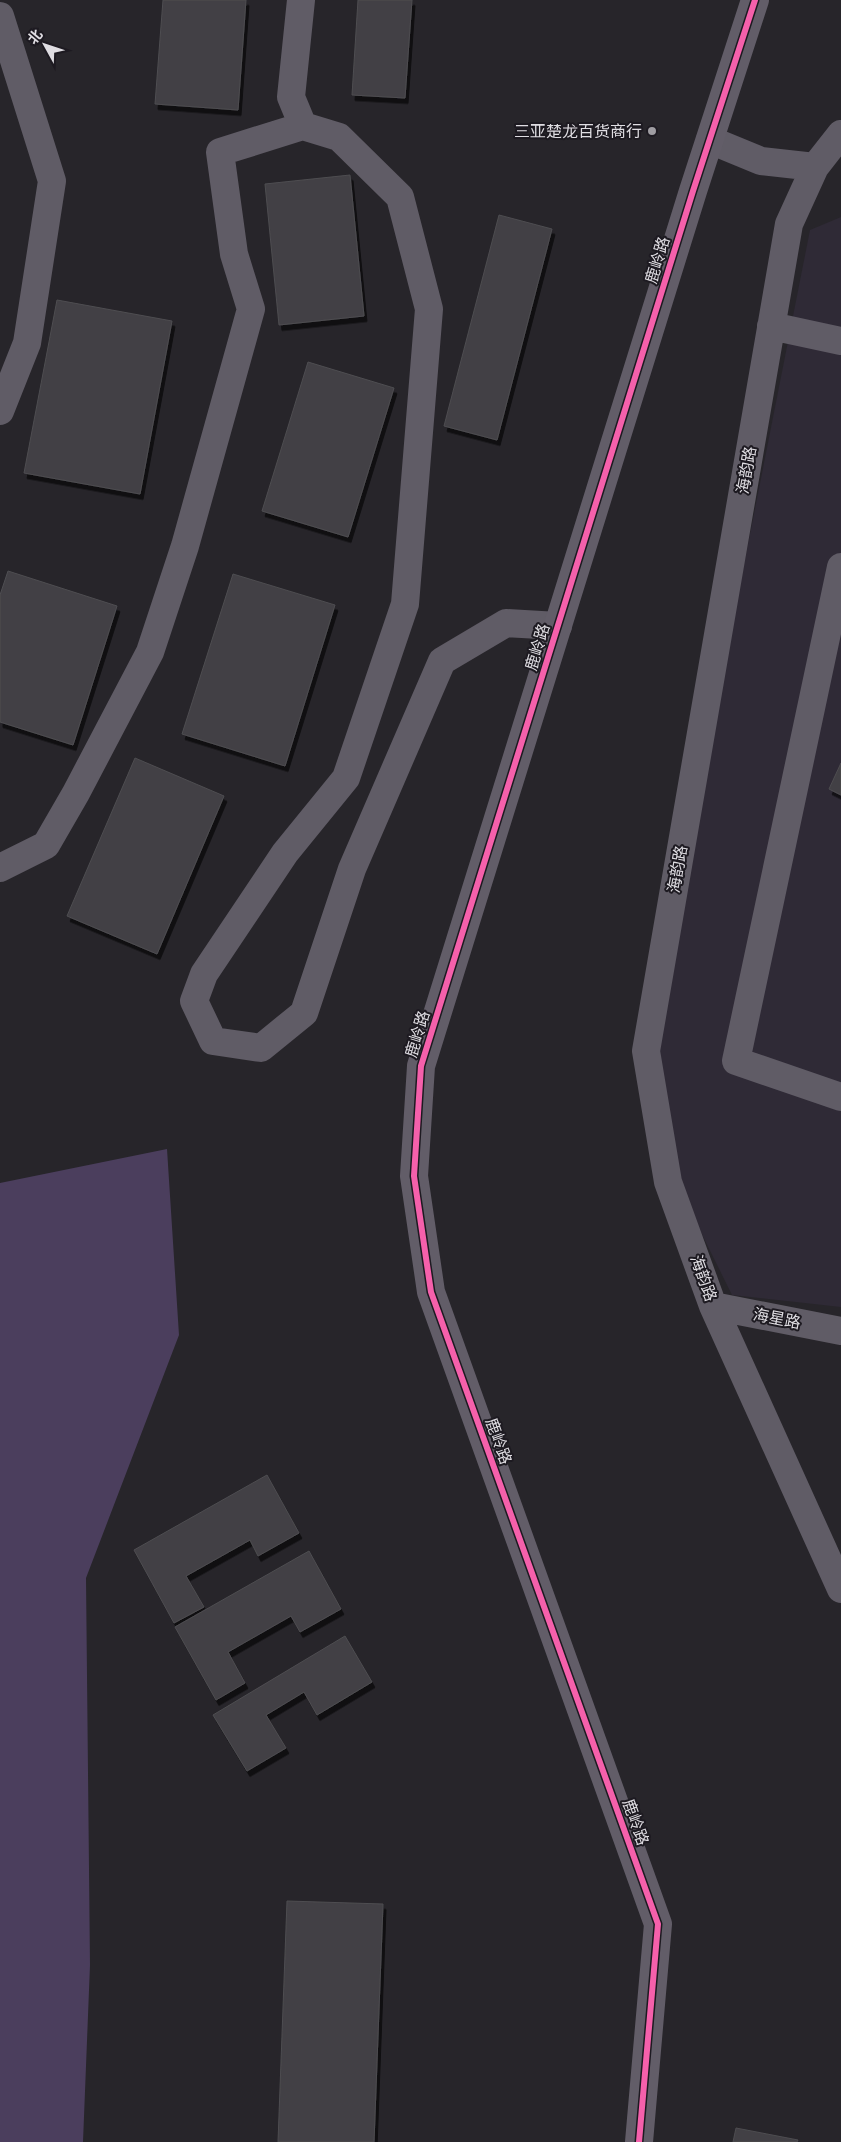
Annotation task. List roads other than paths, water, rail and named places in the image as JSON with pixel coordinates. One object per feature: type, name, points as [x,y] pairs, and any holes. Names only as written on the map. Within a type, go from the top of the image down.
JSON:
[{"type":"main road","name":"鹿岭路","points":[[639,2142],[658,1924],[431,1292],[414,1176],[421,1066],[755,0]]},
{"type":"street","points":[[301,0],[291,96],[303,126]]},
{"type":"street","points":[[0,16],[52,180],[27,343],[0,411]]},
{"type":"street","points":[[0,868],[46,845],[71,802],[150,652],[186,546],[251,308],[234,254],[220,152],[303,126],[339,137],[400,197],[429,309],[405,604],[346,778],[285,853],[204,974],[194,1001],[213,1041],[261,1048],[304,1014],[352,869],[442,661],[506,623],[558,626]]},
{"type":"street","name":"海韵路","points":[[841,134],[815,167],[789,224],[646,1051],[668,1182],[714,1306],[841,1589]]},
{"type":"street","points":[[710,140],[761,161],[815,167]]},
{"type":"street","points":[[771,326],[841,341]]},
{"type":"street","points":[[841,568],[736,1061],[841,1097]]},
{"type":"street","name":"海星路","points":[[714,1306],[841,1331]]},
{"type":"place","name":"三亚楚龙百货商行","points":[[652,131]]}]
